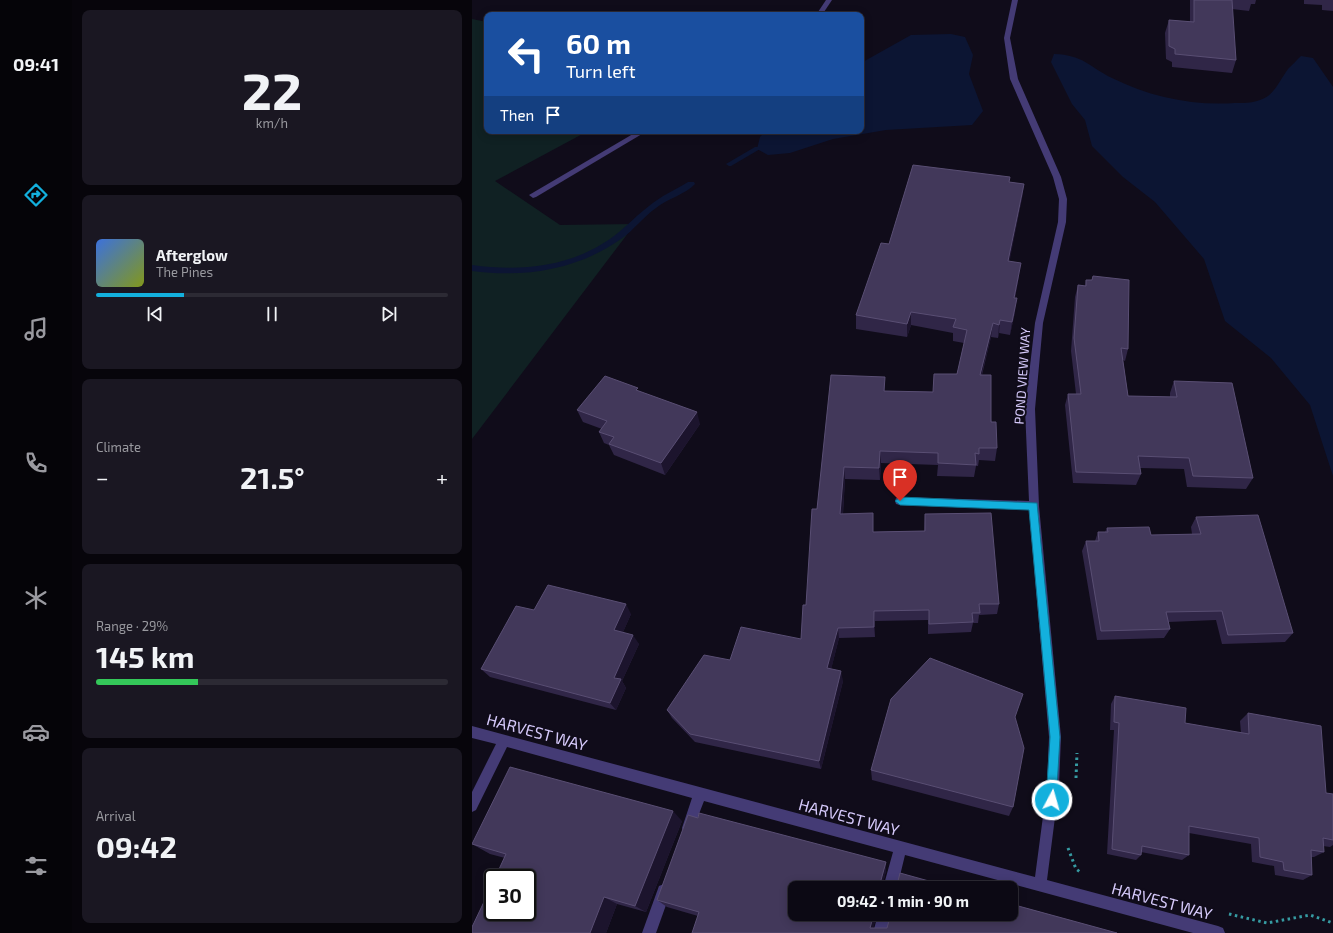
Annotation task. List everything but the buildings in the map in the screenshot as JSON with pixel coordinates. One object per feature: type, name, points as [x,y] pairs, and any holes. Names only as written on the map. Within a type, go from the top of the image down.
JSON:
[{"type":"street","points":[[821,12],[829,0]]},
{"type":"street","name":"POND VIEW WAY","points":[[1015,0],[1006,38],[1014,79],[1056,177],[1063,198],[1062,222],[1039,323],[1030,409],[1034,506],[1055,737],[1053,786],[1040,886]]},
{"type":"street","points":[[533,195],[638,134]]},
{"type":"street","points":[[900,501],[1034,506]]},
{"type":"street","name":"HARVEST WAY","points":[[472,732],[1218,933]]},
{"type":"street","points":[[472,806],[504,740]]},
{"type":"street","points":[[684,838],[700,794]]},
{"type":"street","points":[[892,881],[900,848]]},
{"type":"street","points":[[649,933],[668,882]]},
{"type":"street","points":[[880,933],[883,921]]},
{"type":"path","points":[[1076,779],[1078,764],[1077,748]]},
{"type":"path","points":[[1068,841],[1068,849],[1076,869],[1085,876]]},
{"type":"path","points":[[1221,912],[1267,923],[1310,915],[1333,923]]},
{"type":"shaded area","points":[[472,19],[484,21],[484,134],[582,134],[495,181],[560,225],[635,224],[472,439]]},
{"type":"water","points":[[951,34],[965,37],[973,55],[969,74],[983,111],[972,125],[886,130],[864,134],[864,61],[911,35]]},
{"type":"water","points":[[1054,54],[1079,59],[1126,85],[1141,90],[1172,99],[1203,103],[1248,103],[1260,100],[1271,93],[1288,69],[1301,56],[1313,58],[1333,87],[1333,476],[1310,405],[1271,358],[1225,321],[1204,259],[1155,202],[1123,177],[1092,146],[1085,120],[1072,104],[1051,62]]},
{"type":"water","points":[[763,134],[862,134],[833,139],[790,153],[768,155],[757,149],[760,137]]},
{"type":"waterway","points":[[729,164],[757,149]]},
{"type":"waterway","points":[[472,268],[510,271],[529,270],[549,267],[587,255],[604,247],[620,236],[656,204],[691,184]]},
{"type":"route","points":[[900,501],[1034,506],[1055,737],[1052,800]]}]
